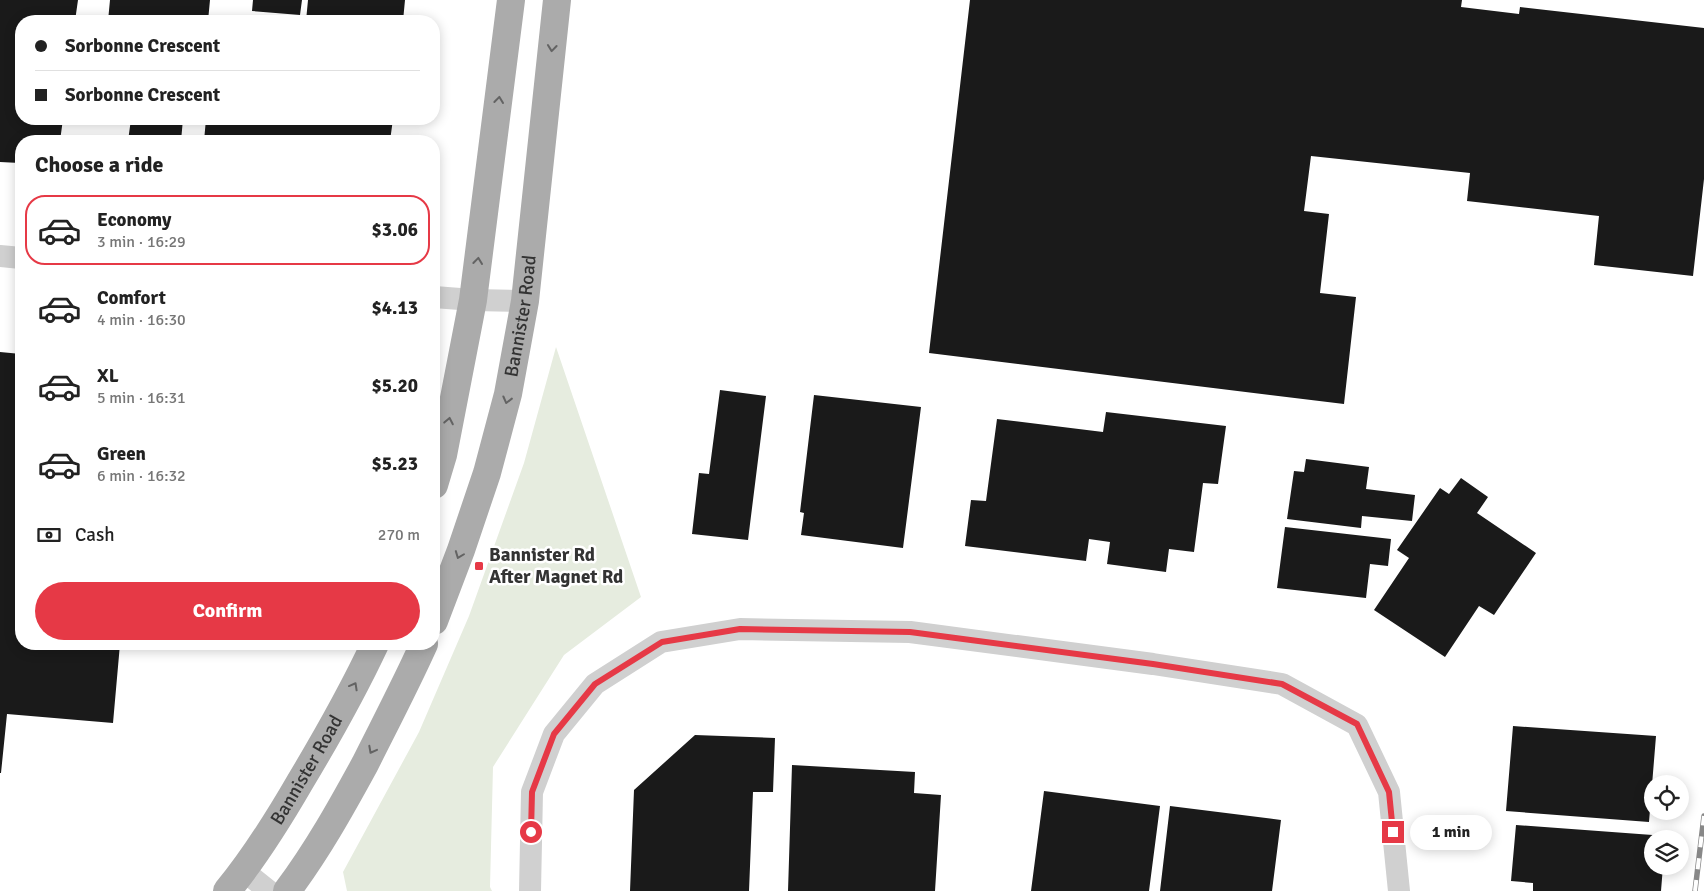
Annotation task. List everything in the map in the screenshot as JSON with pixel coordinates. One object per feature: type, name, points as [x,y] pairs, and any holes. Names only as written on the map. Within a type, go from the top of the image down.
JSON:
[{"type":"main road","points":[[440,465],[473,300],[511,0]]},
{"type":"main road","name":"Bannister Road","points":[[440,604],[487,474],[508,394],[525,301],[557,0]]},
{"type":"main road","name":"Bannister Road","points":[[236,881],[280,815],[322,746],[372,650]]},
{"type":"main road","points":[[286,891],[317,848],[347,797],[401,694],[421,650]]},
{"type":"street","points":[[0,256],[15,257]]},
{"type":"street","points":[[440,297],[525,301]]},
{"type":"street","points":[[530,891],[532,792],[554,734],[595,684],[662,642],[740,629],[910,632],[1153,664],[1282,684],[1357,724],[1389,792],[1399,891]]},
{"type":"street","points":[[236,881],[269,891]]},
{"type":"shaded area","points":[[556,347],[641,597],[564,655],[493,767],[490,887],[492,891],[347,891],[343,872],[419,732],[469,616],[524,463]]},
{"type":"building","points":[[0,0],[78,0],[76,15],[15,15],[15,125],[62,125],[61,135],[15,135],[15,163],[0,162]]},
{"type":"building","points":[[110,0],[210,0],[209,15],[109,15]]},
{"type":"building","points":[[253,0],[302,0],[300,15],[252,11]]},
{"type":"building","points":[[308,0],[405,0],[404,15],[307,15]]},
{"type":"building","points":[[970,0],[1462,0],[1461,7],[1519,14],[1520,7],[1704,28],[1704,179],[1693,276],[1594,265],[1599,216],[1467,201],[1470,173],[1311,156],[1304,211],[1329,214],[1320,293],[1356,297],[1344,404],[929,353]]},
{"type":"building","points":[[130,125],[182,125],[182,135],[129,135]]},
{"type":"building","points":[[205,125],[392,125],[391,135],[205,135]]},
{"type":"building","points":[[0,352],[15,353],[15,650],[119,650],[113,723],[7,714],[0,773]]},
{"type":"building","points":[[720,390],[766,396],[748,540],[692,534],[699,473],[709,474]]},
{"type":"building","points":[[814,395],[921,407],[903,548],[801,535],[804,513],[800,512]]},
{"type":"building","points":[[1106,412],[1226,426],[1218,484],[1203,483],[1194,552],[1169,549],[1166,572],[1107,564],[1110,542],[1089,539],[1086,561],[965,546],[971,500],[986,501],[997,419],[1103,432]]},
{"type":"building","points":[[1306,459],[1369,467],[1366,489],[1415,495],[1412,521],[1362,516],[1361,528],[1287,519],[1294,471],[1304,472]]},
{"type":"building","points":[[1461,478],[1488,497],[1477,513],[1536,553],[1494,615],[1479,606],[1445,657],[1374,610],[1409,558],[1397,550],[1440,488],[1449,494]]},
{"type":"building","points":[[1285,527],[1391,539],[1388,566],[1370,564],[1366,598],[1277,588]]},
{"type":"building","points":[[1513,726],[1656,736],[1653,775],[1644,775],[1644,820],[1649,820],[1649,822],[1506,811]]},
{"type":"building","points":[[695,735],[775,738],[773,792],[753,792],[749,891],[630,891],[634,790]]},
{"type":"building","points":[[792,765],[915,772],[914,793],[941,795],[935,891],[788,891]]},
{"type":"building","points":[[1044,791],[1160,806],[1149,891],[1031,891]]},
{"type":"building","points":[[1170,806],[1281,820],[1272,891],[1160,891]]},
{"type":"building","points":[[1516,825],[1644,834],[1644,875],[1662,875],[1661,891],[1533,891],[1533,883],[1511,881]]},
{"type":"railway","points":[[1695,891],[1704,816]]},
{"type":"place","name":"Bannister Rd After Magnet Rd","points":[[479,566]]},
{"type":"route","points":[[531,832],[532,792],[554,734],[595,684],[662,642],[740,629],[910,632],[1153,664],[1282,684],[1357,724],[1389,792],[1393,832]]}]
